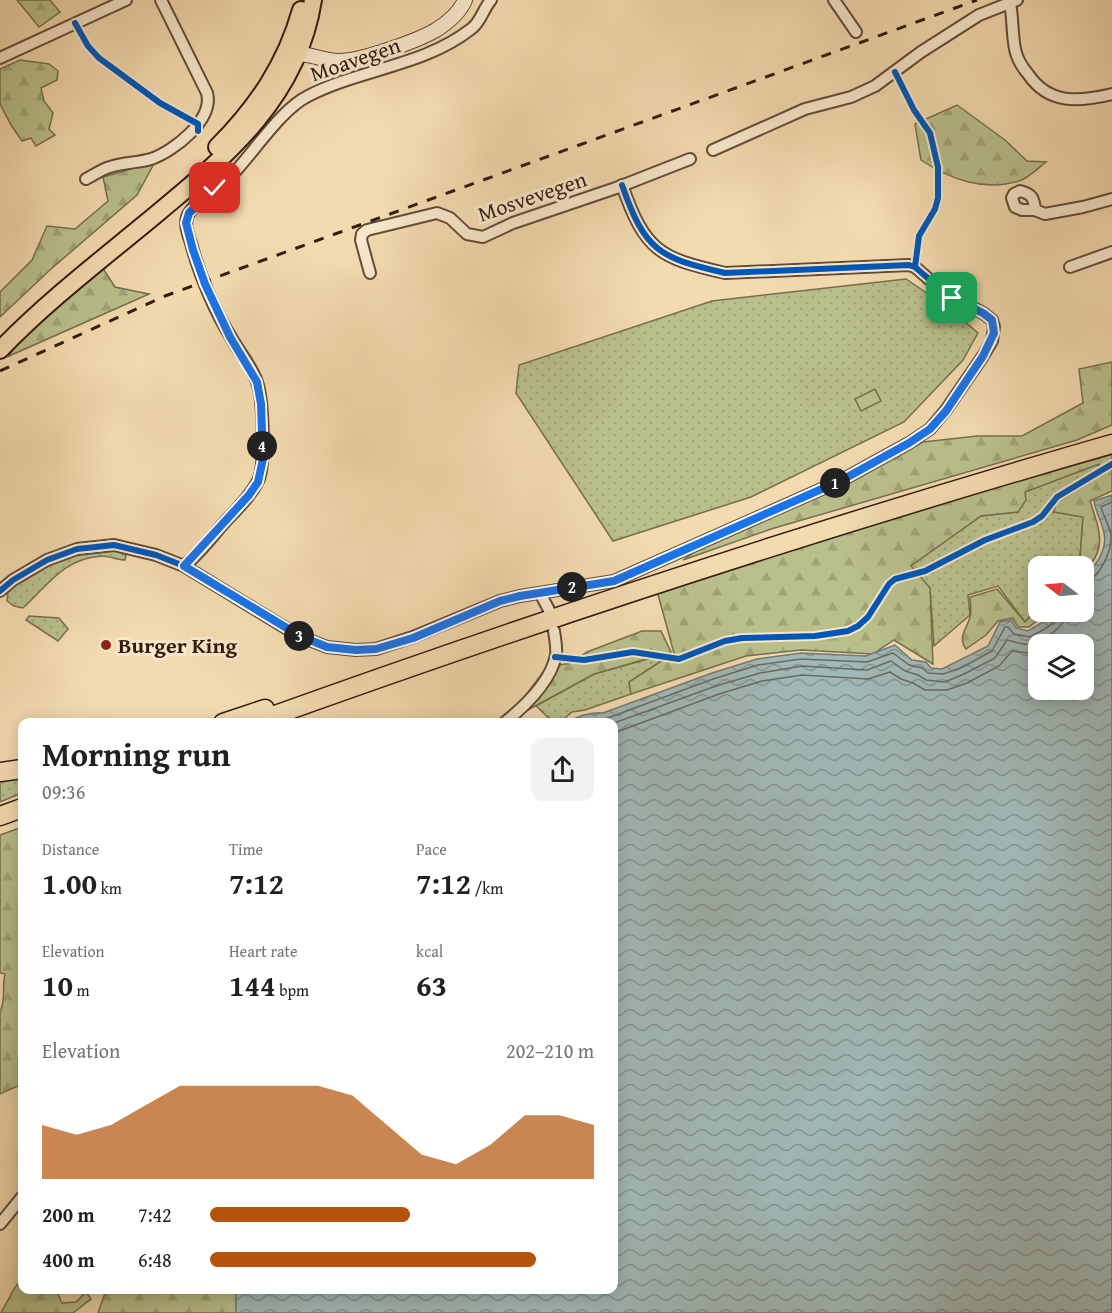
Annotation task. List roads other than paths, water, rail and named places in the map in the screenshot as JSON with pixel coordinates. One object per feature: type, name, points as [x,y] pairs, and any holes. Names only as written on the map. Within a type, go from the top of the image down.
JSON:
[{"type":"highway","points":[[267,718],[408,668],[765,550],[1112,444]]},
{"type":"highway","points":[[238,718],[369,674],[393,668],[408,668]]},
{"type":"highway","points":[[0,772],[18,770]]},
{"type":"highway","points":[[0,816],[18,809]]},
{"type":"main road","points":[[0,350],[33,319],[214,165],[252,128],[271,104],[286,66],[303,0]]},
{"type":"main road","points":[[0,338],[171,190],[228,136],[286,66],[305,52],[313,0]]},
{"type":"street","points":[[0,58],[126,0]]},
{"type":"street","points":[[86,179],[112,166],[136,163],[159,155],[195,127],[208,106],[207,93],[161,0]]},
{"type":"street","points":[[286,66],[336,61],[375,53],[436,30],[458,12],[465,0]]},
{"type":"street","name":"Moavegen","points":[[184,566],[249,495],[258,482],[263,459],[261,404],[257,382],[230,337],[202,277],[186,223],[189,213],[203,198],[228,179],[290,108],[306,97],[368,73],[406,62],[451,43],[473,28],[485,6],[491,0]]},
{"type":"street","points":[[834,0],[856,33]]},
{"type":"street","points":[[713,150],[805,109],[865,92],[970,21],[1014,1],[1017,56],[1032,80],[1041,89],[1055,98],[1073,101],[1112,94]]},
{"type":"street","points":[[305,52],[336,61]]},
{"type":"street","name":"Mosvevegen","points":[[370,273],[361,240],[362,234],[367,230],[437,213],[450,218],[467,234],[483,237],[523,219],[690,159]]},
{"type":"street","points":[[0,591],[22,574],[47,560],[77,549],[114,545],[138,550],[184,566],[300,636],[327,647],[376,649],[413,638],[500,601],[614,581],[842,480],[930,429],[946,411],[992,341],[994,327],[992,320],[946,294],[915,267],[900,264],[725,273],[671,257],[648,240],[634,219],[622,185]]},
{"type":"street","points":[[1035,210],[1045,214],[1112,199]]},
{"type":"street","points":[[1070,267],[1112,252]]},
{"type":"street","points":[[540,593],[549,610]]},
{"type":"street","points":[[509,718],[528,700],[550,672],[555,657],[554,631]]},
{"type":"street","points":[[0,1224],[18,1202]]},
{"type":"water","points":[[1112,495],[1112,1313],[236,1313],[236,1294],[618,1294],[618,718],[575,718],[603,713],[757,659],[801,653],[866,656],[895,645],[912,660],[926,662],[931,668],[942,669],[988,646],[1000,622],[1011,620],[1016,628],[1028,631],[1043,622],[1094,622],[1094,565],[1104,546],[1103,529],[1094,501]]},
{"type":"railway","points":[[0,371],[165,296],[977,0]]},
{"type":"place","name":"Burger King","points":[[106,645]]}]
